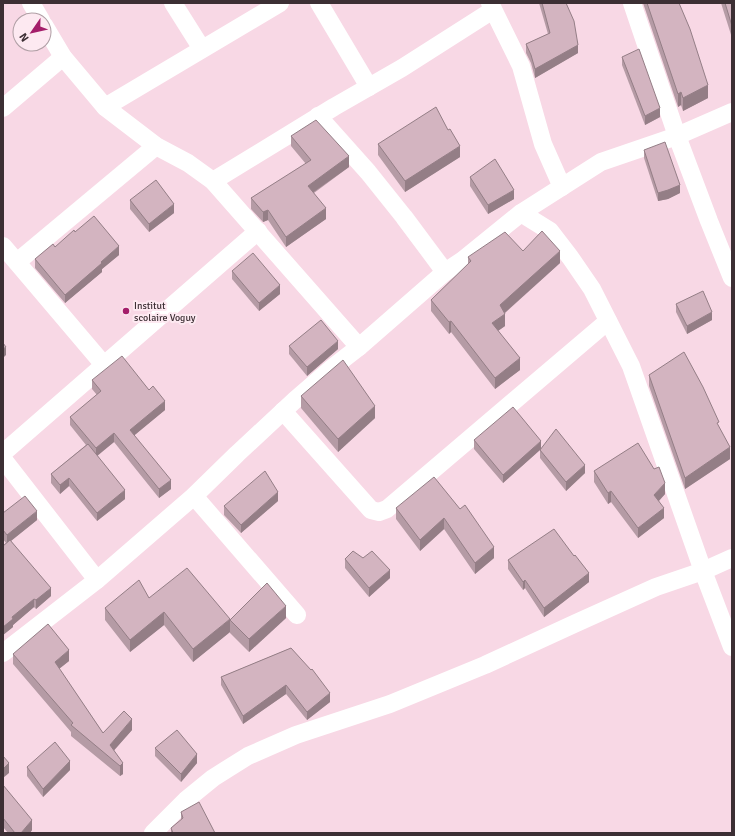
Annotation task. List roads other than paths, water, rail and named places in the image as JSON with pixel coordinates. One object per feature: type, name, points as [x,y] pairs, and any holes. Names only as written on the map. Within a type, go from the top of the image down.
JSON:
[{"type":"street","points":[[31,3],[36,12]]},
{"type":"street","points":[[173,3],[202,49]]},
{"type":"street","points":[[105,107],[280,3]]},
{"type":"street","points":[[319,3],[369,87]]},
{"type":"street","points":[[632,3],[677,136],[727,254],[732,278]]},
{"type":"street","points":[[213,181],[318,116],[402,68],[491,7],[508,37],[521,66],[543,144],[562,187]]},
{"type":"street","points":[[52,38],[63,57],[105,107],[156,146],[188,163],[213,181],[359,347]]},
{"type":"street","points":[[3,108],[63,57]]},
{"type":"street","points":[[3,653],[97,580],[194,496],[283,411],[332,368],[359,347],[445,272],[463,260],[521,213],[601,162],[677,136],[732,112]]},
{"type":"street","points":[[318,116],[368,172],[445,272]]},
{"type":"street","points":[[17,262],[156,146]]},
{"type":"street","points":[[521,213],[550,231],[570,257],[592,290],[631,366],[703,570],[732,647]]},
{"type":"street","points":[[3,453],[258,231]]},
{"type":"street","points":[[3,246],[104,365]]},
{"type":"street","points":[[283,411],[371,510],[379,512],[387,509],[608,321]]},
{"type":"street","points":[[3,459],[97,580]]},
{"type":"street","points":[[194,496],[297,616]]},
{"type":"street","points":[[153,833],[186,800],[213,778],[248,756],[296,735],[390,704],[478,668],[656,587],[732,558]]},
{"type":"place","name":"Institut scolaire Voguy","points":[[126,311]]}]
